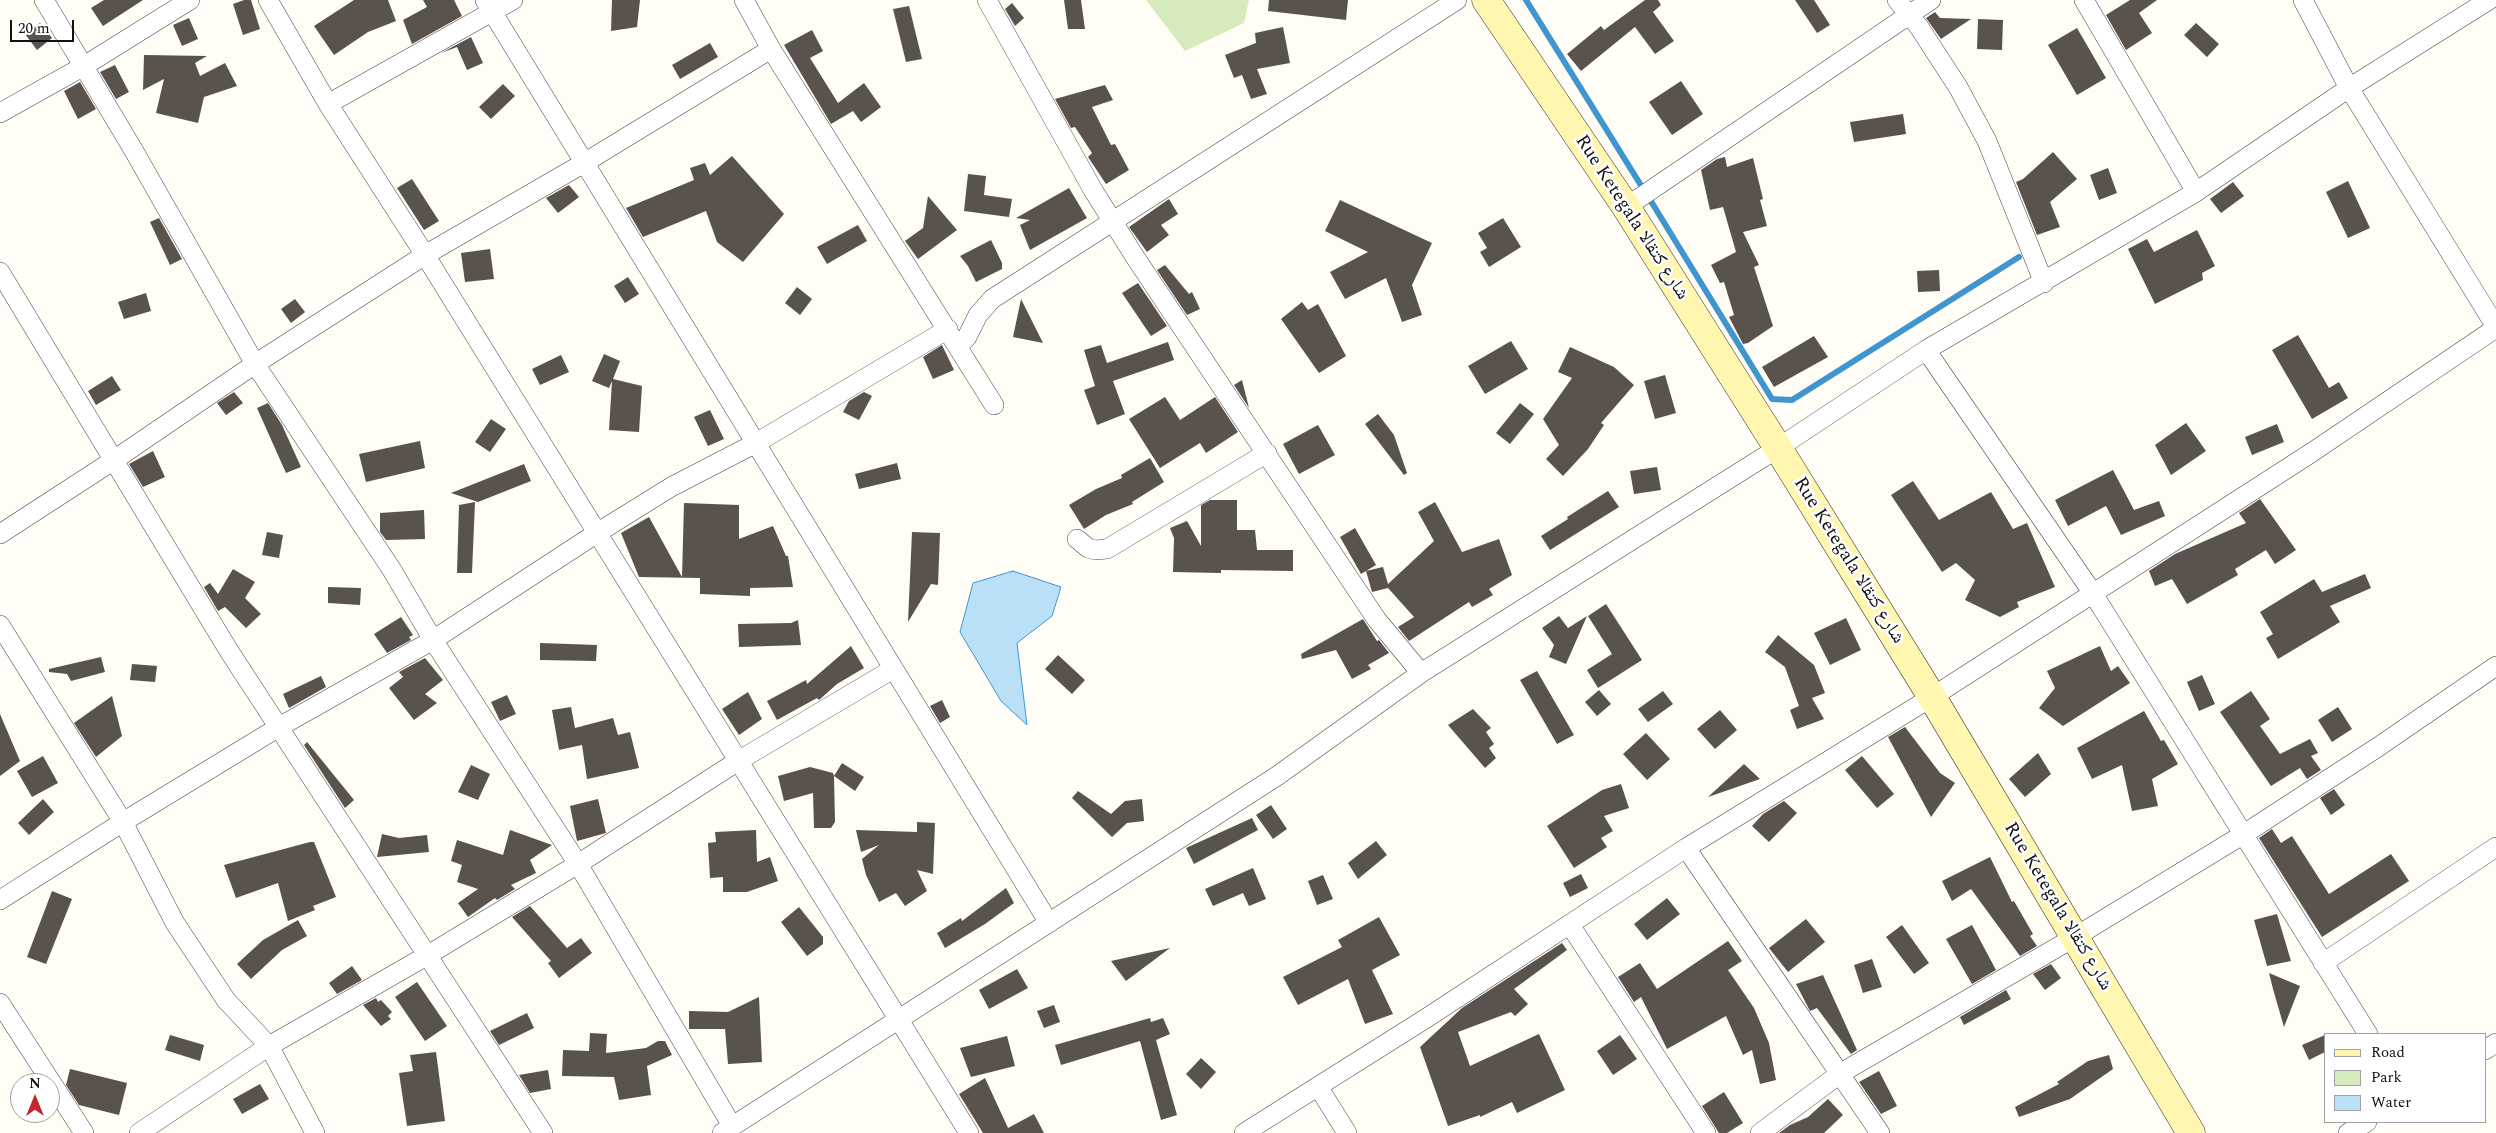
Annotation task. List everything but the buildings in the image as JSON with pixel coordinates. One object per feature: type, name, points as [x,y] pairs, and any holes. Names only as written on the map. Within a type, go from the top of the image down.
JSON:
[{"type":"street","points":[[44,0],[84,66],[255,364],[392,570],[433,640],[578,864],[727,1130],[1277,776],[1421,673],[1778,448],[1926,350],[2044,283],[2196,192],[2349,88],[2489,0]]},
{"type":"street","points":[[0,113],[84,66],[190,0]]},
{"type":"street","points":[[268,0],[328,104],[425,255],[969,1133]]},
{"type":"street","points":[[328,104],[488,6],[513,0]]},
{"type":"street","points":[[744,0],[771,48],[994,405]]},
{"type":"street","points":[[987,0],[1112,221],[1377,620],[1421,673]]},
{"type":"street","points":[[958,346],[968,337],[978,315],[992,299],[1457,0]]},
{"type":"street","name":"Rue Ketegala شارع كتقالا","points":[[1486,0],[1626,207],[1778,448],[1932,697],[2191,1133]]},
{"type":"street","points":[[1626,207],[1902,7],[1931,0]]},
{"type":"street","points":[[2084,0],[2196,192]]},
{"type":"street","points":[[1244,1133],[1319,1088],[1686,848],[1932,697],[2092,592],[2311,453],[2496,327],[2349,88],[2303,0]]},
{"type":"street","points":[[488,6],[1049,923]]},
{"type":"street","points":[[1902,7],[1919,27],[1958,87],[1987,141],[2044,283]]},
{"type":"street","points":[[0,534],[114,460],[255,364],[425,255],[584,163],[771,48]]},
{"type":"street","points":[[0,272],[229,651],[543,1133]]},
{"type":"street","points":[[0,900],[279,727],[433,640],[671,487],[756,443],[948,329]]},
{"type":"street","points":[[1926,350],[2092,592],[2367,1033]]},
{"type":"street","points":[[1077,539],[1088,548],[1095,550],[1107,549],[1267,453]]},
{"type":"street","points":[[0,625],[123,822],[175,923],[226,1000],[269,1046],[315,1133]]},
{"type":"street","points":[[1760,1133],[1841,1073],[2075,937],[2244,834],[2378,747],[2496,666]]},
{"type":"street","points":[[139,1133],[269,1046],[428,955],[578,864],[738,761],[893,669]]},
{"type":"street","points":[[2323,963],[2496,847]]},
{"type":"street","points":[[1686,848],[1768,971],[1841,1073],[1880,1133]]},
{"type":"street","points":[[1570,925],[1706,1133]]},
{"type":"street","points":[[0,1003],[84,1133]]},
{"type":"street","points":[[1319,1088],[1347,1133]]},
{"type":"street","points":[[2348,1133],[2365,1123]]},
{"type":"green space","points":[[1146,0],[1249,0],[1244,23],[1185,51]]},
{"type":"water","points":[[1013,571],[1061,587],[1052,616],[1017,643],[1027,725],[1001,701],[960,632],[973,583]]},
{"type":"waterway","points":[[1526,0],[1642,187]]},
{"type":"waterway","points":[[1649,198],[1772,399],[1792,400],[2019,257]]}]
